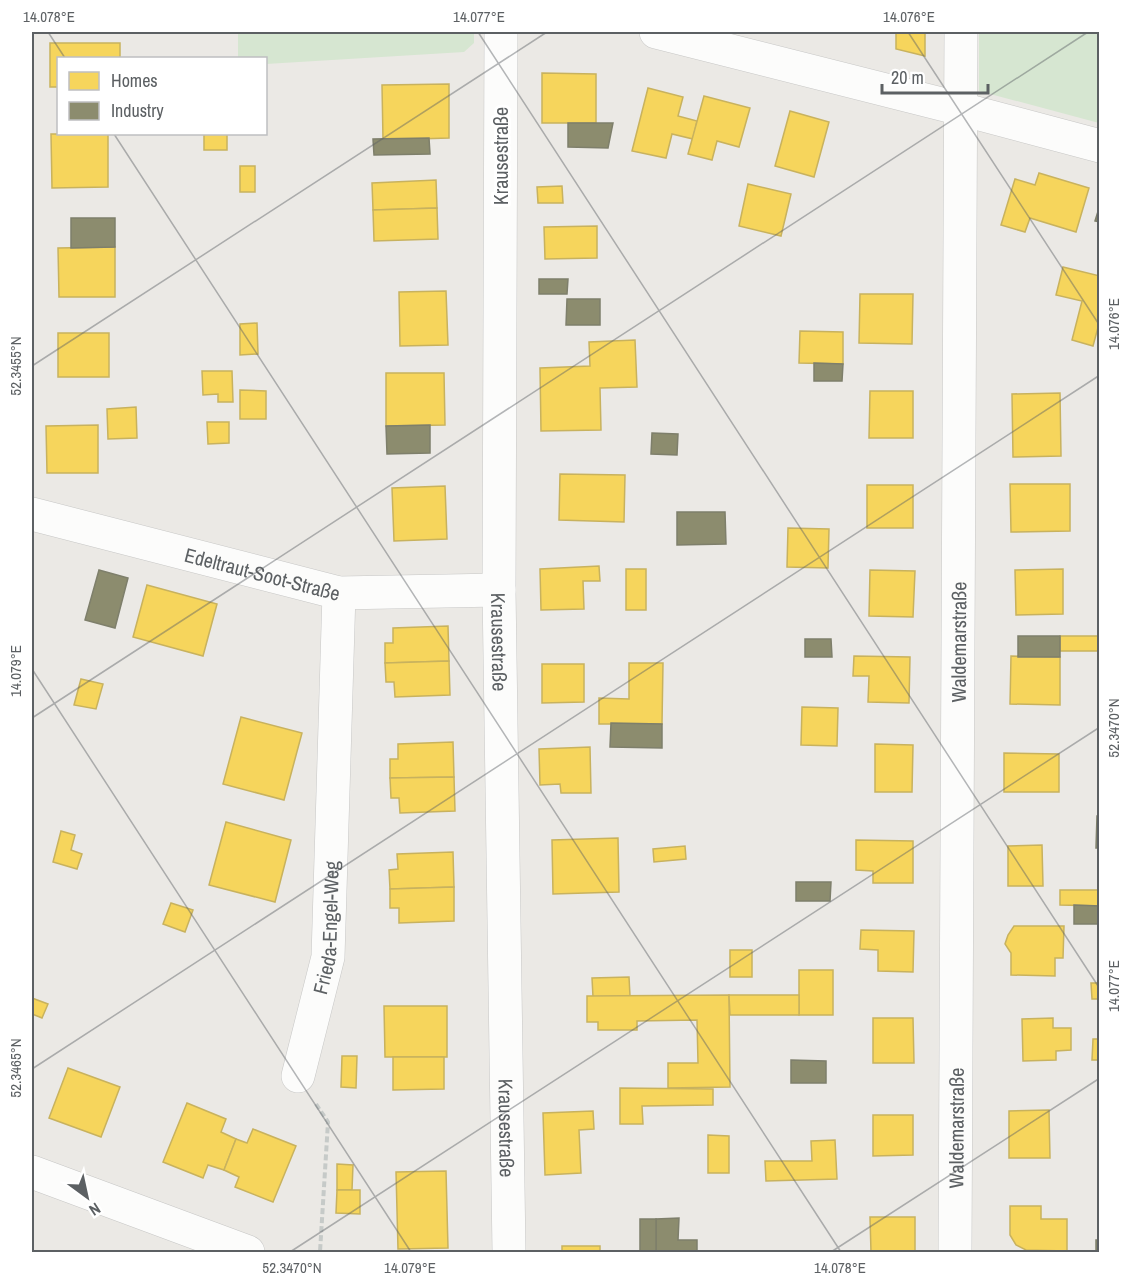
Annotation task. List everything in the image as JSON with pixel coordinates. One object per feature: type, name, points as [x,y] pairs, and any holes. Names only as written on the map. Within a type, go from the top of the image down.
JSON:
[{"type":"street","name":"Krausestraße","points":[[501,32],[499,590],[509,1252]]},
{"type":"street","points":[[656,32],[1100,146]]},
{"type":"street","name":"Waldemarstraße","points":[[955,1252],[961,32]]},
{"type":"street","name":"Edeltraut-Soot-Straße","points":[[32,514],[339,593],[499,590]]},
{"type":"street","name":"Frieda-Engel-Weg","points":[[298,1076],[328,957],[339,593]]},
{"type":"street","points":[[32,1172],[248,1252]]},
{"type":"path","points":[[298,1076],[328,1122],[320,1252]]},
{"type":"green space","points":[[238,32],[474,32],[474,43],[464,52],[267,64],[267,57],[238,57]]},
{"type":"green space","points":[[979,32],[1099,32],[1099,123],[979,91]]},
{"type":"building: Homes","points":[[896,32],[925,32],[925,56],[896,49]]},
{"type":"building: Homes","points":[[50,43],[120,43],[120,57],[57,57],[57,87],[50,87]]},
{"type":"building: Homes","points":[[542,73],[596,74],[596,123],[542,123]]},
{"type":"building: Homes","points":[[449,84],[449,138],[383,140],[382,85]]},
{"type":"building: Homes","points":[[648,88],[683,97],[678,116],[697,121],[693,139],[672,134],[666,158],[632,151]]},
{"type":"building: Homes","points":[[704,96],[750,108],[739,147],[717,141],[712,160],[688,154]]},
{"type":"building: Homes","points":[[790,111],[829,122],[814,177],[775,166]]},
{"type":"building: Homes","points":[[51,134],[108,135],[108,187],[52,188]]},
{"type":"building: Homes","points":[[204,135],[227,135],[227,150],[204,150]]},
{"type":"building: Homes","points":[[240,166],[255,166],[255,192],[240,192]]},
{"type":"building: Homes","points":[[1039,173],[1089,188],[1076,232],[1030,218],[1025,232],[1001,225],[1015,179],[1035,185]]},
{"type":"building: Homes","points":[[436,180],[437,208],[373,210],[372,183]]},
{"type":"building: Homes","points":[[748,184],[791,194],[781,236],[739,226]]},
{"type":"building: Homes","points":[[562,186],[563,203],[538,203],[537,187]]},
{"type":"building: Homes","points":[[437,208],[438,239],[374,241],[373,210]]},
{"type":"building: Homes","points":[[597,226],[597,258],[545,259],[544,227]]},
{"type":"building: Homes","points":[[115,247],[115,297],[59,297],[58,248]]},
{"type":"building: Homes","points":[[1063,267],[1100,276],[1100,320],[1093,346],[1072,340],[1082,301],[1056,295]]},
{"type":"building: Homes","points":[[446,291],[448,345],[400,346],[399,292]]},
{"type":"building: Homes","points":[[860,294],[913,294],[912,344],[859,343]]},
{"type":"building: Homes","points":[[257,323],[258,354],[240,355],[240,324]]},
{"type":"building: Homes","points":[[800,331],[843,332],[843,364],[799,363]]},
{"type":"building: Homes","points":[[58,333],[109,333],[109,377],[58,377]]},
{"type":"building: Homes","points":[[635,340],[637,387],[600,388],[601,430],[541,431],[540,368],[590,366],[589,342]]},
{"type":"building: Homes","points":[[202,371],[232,371],[233,402],[218,402],[218,394],[203,395]]},
{"type":"building: Homes","points":[[386,373],[444,373],[445,425],[386,426]]},
{"type":"building: Homes","points":[[240,390],[266,391],[266,419],[240,419]]},
{"type":"building: Homes","points":[[870,391],[913,391],[913,438],[869,438]]},
{"type":"building: Homes","points":[[1060,393],[1061,456],[1013,457],[1012,394]]},
{"type":"building: Homes","points":[[136,407],[137,438],[108,439],[107,409]]},
{"type":"building: Homes","points":[[207,422],[229,422],[229,443],[208,444]]},
{"type":"building: Homes","points":[[98,425],[98,473],[47,473],[46,426]]},
{"type":"building: Homes","points":[[560,474],[625,475],[624,522],[559,520]]},
{"type":"building: Homes","points":[[1010,484],[1070,484],[1070,531],[1011,532]]},
{"type":"building: Homes","points":[[867,485],[913,485],[913,528],[867,528]]},
{"type":"building: Homes","points":[[445,486],[447,539],[394,541],[392,488]]},
{"type":"building: Homes","points":[[788,528],[829,529],[828,568],[787,567]]},
{"type":"building: Homes","points":[[599,566],[600,581],[583,581],[584,609],[541,610],[540,569]]},
{"type":"building: Homes","points":[[626,569],[646,569],[646,610],[626,610]]},
{"type":"building: Homes","points":[[1063,569],[1063,614],[1016,615],[1015,570]]},
{"type":"building: Homes","points":[[870,570],[915,571],[913,617],[869,616]]},
{"type":"building: Homes","points":[[147,585],[217,604],[203,656],[133,637]]},
{"type":"building: Homes","points":[[448,626],[449,661],[385,663],[385,643],[393,643],[393,628]]},
{"type":"building: Homes","points":[[1060,636],[1100,636],[1100,699],[1098,699],[1099,651],[1060,651]]},
{"type":"building: Homes","points":[[854,656],[910,657],[909,703],[868,702],[869,676],[853,676]]},
{"type":"building: Homes","points":[[1011,656],[1060,657],[1060,705],[1010,704]]},
{"type":"building: Homes","points":[[449,661],[450,695],[395,697],[394,682],[386,682],[385,663]]},
{"type":"building: Homes","points":[[629,663],[663,663],[662,724],[599,724],[599,698],[629,699]]},
{"type":"building: Homes","points":[[542,664],[584,664],[584,702],[542,703]]},
{"type":"building: Homes","points":[[81,679],[103,684],[96,709],[74,705]]},
{"type":"building: Homes","points":[[802,707],[838,708],[837,746],[801,745]]},
{"type":"building: Homes","points":[[241,717],[302,733],[284,800],[223,784]]},
{"type":"building: Homes","points":[[453,742],[454,777],[390,778],[390,759],[398,759],[398,744]]},
{"type":"building: Homes","points":[[875,744],[913,745],[912,792],[875,792]]},
{"type":"building: Homes","points":[[590,747],[591,793],[561,793],[560,784],[540,785],[539,749]]},
{"type":"building: Homes","points":[[1004,753],[1059,754],[1059,792],[1004,792]]},
{"type":"building: Homes","points":[[454,777],[455,811],[400,813],[399,798],[391,798],[390,778]]},
{"type":"building: Homes","points":[[226,822],[291,840],[275,902],[209,885]]},
{"type":"building: Homes","points":[[61,831],[75,835],[71,850],[82,854],[77,869],[53,862]]},
{"type":"building: Homes","points":[[618,838],[619,892],[553,894],[552,840]]},
{"type":"building: Homes","points":[[856,840],[913,841],[913,883],[873,883],[873,871],[856,870]]},
{"type":"building: Homes","points":[[1042,845],[1043,886],[1008,886],[1008,846]]},
{"type":"building: Homes","points":[[685,846],[686,859],[654,862],[653,849]]},
{"type":"building: Homes","points":[[453,852],[454,887],[390,889],[389,870],[398,869],[397,854]]},
{"type":"building: Homes","points":[[454,887],[454,921],[399,923],[399,908],[390,908],[390,889]]},
{"type":"building: Homes","points":[[1060,890],[1100,890],[1100,906],[1060,905]]},
{"type":"building: Homes","points":[[171,903],[193,910],[185,932],[163,924]]},
{"type":"building: Homes","points":[[1014,926],[1064,926],[1063,958],[1055,958],[1055,976],[1011,975],[1011,953],[1005,944]]},
{"type":"building: Homes","points":[[861,930],[914,931],[913,972],[878,971],[878,950],[860,949]]},
{"type":"building: Homes","points":[[730,950],[752,950],[752,977],[730,977]]},
{"type":"building: Homes","points":[[799,970],[833,970],[833,1015],[799,1015]]},
{"type":"building: Homes","points":[[629,977],[630,996],[593,997],[592,978]]},
{"type":"building: Homes","points":[[1091,983],[1100,983],[1100,999],[1092,999]]},
{"type":"building: Homes","points":[[729,995],[730,1087],[668,1088],[668,1063],[698,1063],[697,1020],[637,1021],[637,1030],[598,1030],[598,1022],[587,1022],[587,996]]},
{"type":"building: Homes","points":[[729,995],[799,995],[799,1015],[730,1015]]},
{"type":"building: Homes","points":[[32,998],[48,1004],[42,1018],[32,1014]]},
{"type":"building: Homes","points":[[384,1006],[447,1006],[447,1057],[385,1057]]},
{"type":"building: Homes","points":[[873,1018],[913,1018],[914,1063],[873,1063]]},
{"type":"building: Homes","points":[[1053,1018],[1053,1028],[1071,1028],[1071,1050],[1056,1051],[1056,1060],[1023,1061],[1022,1019]]},
{"type":"building: Homes","points":[[1093,1039],[1100,1039],[1100,1060],[1092,1060]]},
{"type":"building: Homes","points":[[342,1056],[357,1056],[356,1088],[341,1087]]},
{"type":"building: Homes","points":[[393,1057],[444,1057],[444,1089],[393,1090]]},
{"type":"building: Homes","points":[[68,1068],[120,1087],[101,1137],[49,1118]]},
{"type":"building: Homes","points":[[620,1088],[713,1089],[713,1105],[642,1106],[643,1124],[620,1124]]},
{"type":"building: Homes","points":[[187,1103],[226,1119],[221,1132],[236,1139],[224,1170],[208,1165],[203,1178],[163,1162]]},
{"type":"building: Homes","points":[[1049,1110],[1050,1158],[1009,1158],[1009,1111]]},
{"type":"building: Homes","points":[[593,1111],[594,1129],[579,1130],[581,1173],[545,1175],[543,1113]]},
{"type":"building: Homes","points":[[873,1115],[913,1115],[913,1155],[873,1156]]},
{"type":"building: Homes","points":[[253,1129],[296,1146],[273,1202],[235,1187],[239,1177],[224,1170],[236,1139],[247,1143]]},
{"type":"building: Homes","points":[[708,1135],[729,1136],[729,1173],[708,1173]]},
{"type":"building: Homes","points":[[835,1140],[837,1179],[766,1181],[765,1161],[812,1161],[811,1141]]},
{"type":"building: Homes","points":[[337,1164],[353,1165],[352,1190],[337,1190]]},
{"type":"building: Homes","points":[[446,1171],[448,1248],[398,1249],[396,1172]]},
{"type":"building: Homes","points":[[337,1190],[360,1190],[360,1214],[336,1213]]},
{"type":"building: Homes","points":[[1010,1206],[1041,1206],[1041,1219],[1067,1219],[1067,1251],[1026,1250],[1016,1245],[1010,1235]]},
{"type":"building: Homes","points":[[870,1217],[915,1217],[915,1252],[871,1252]]},
{"type":"building: Homes","points":[[562,1246],[600,1246],[600,1252],[562,1252]]},
{"type":"building: Industry","points":[[568,123],[613,123],[608,148],[568,147]]},
{"type":"building: Industry","points":[[429,138],[430,154],[374,155],[373,139]]},
{"type":"building: Industry","points":[[1100,205],[1100,222],[1095,221]]},
{"type":"building: Industry","points":[[71,218],[115,218],[115,247],[71,248]]},
{"type":"building: Industry","points":[[539,279],[568,279],[567,294],[539,294]]},
{"type":"building: Industry","points":[[567,299],[600,299],[600,325],[566,325]]},
{"type":"building: Industry","points":[[814,363],[843,364],[842,381],[814,381]]},
{"type":"building: Industry","points":[[430,425],[430,453],[387,454],[386,426]]},
{"type":"building: Industry","points":[[652,433],[678,434],[677,455],[651,454]]},
{"type":"building: Industry","points":[[677,512],[725,512],[726,544],[677,545]]},
{"type":"building: Industry","points":[[99,570],[128,578],[115,628],[85,620]]},
{"type":"building: Industry","points":[[1018,636],[1060,636],[1060,657],[1018,657]]},
{"type":"building: Industry","points":[[805,639],[831,639],[832,657],[805,657]]},
{"type":"building: Industry","points":[[611,723],[662,724],[662,748],[610,747]]},
{"type":"building: Industry","points":[[1097,816],[1100,816],[1100,848],[1096,848]]},
{"type":"building: Industry","points":[[796,882],[831,882],[830,901],[796,901]]},
{"type":"building: Industry","points":[[1074,905],[1100,906],[1100,924],[1074,924]]},
{"type":"building: Industry","points":[[791,1060],[826,1061],[826,1083],[791,1083]]},
{"type":"building: Industry","points":[[679,1218],[678,1240],[697,1240],[697,1252],[656,1252],[656,1219]]},
{"type":"building: Industry","points":[[640,1219],[656,1219],[656,1252],[640,1252]]},
{"type":"building: Industry","points":[[1096,1240],[1100,1240],[1100,1252],[1096,1252]]}]
